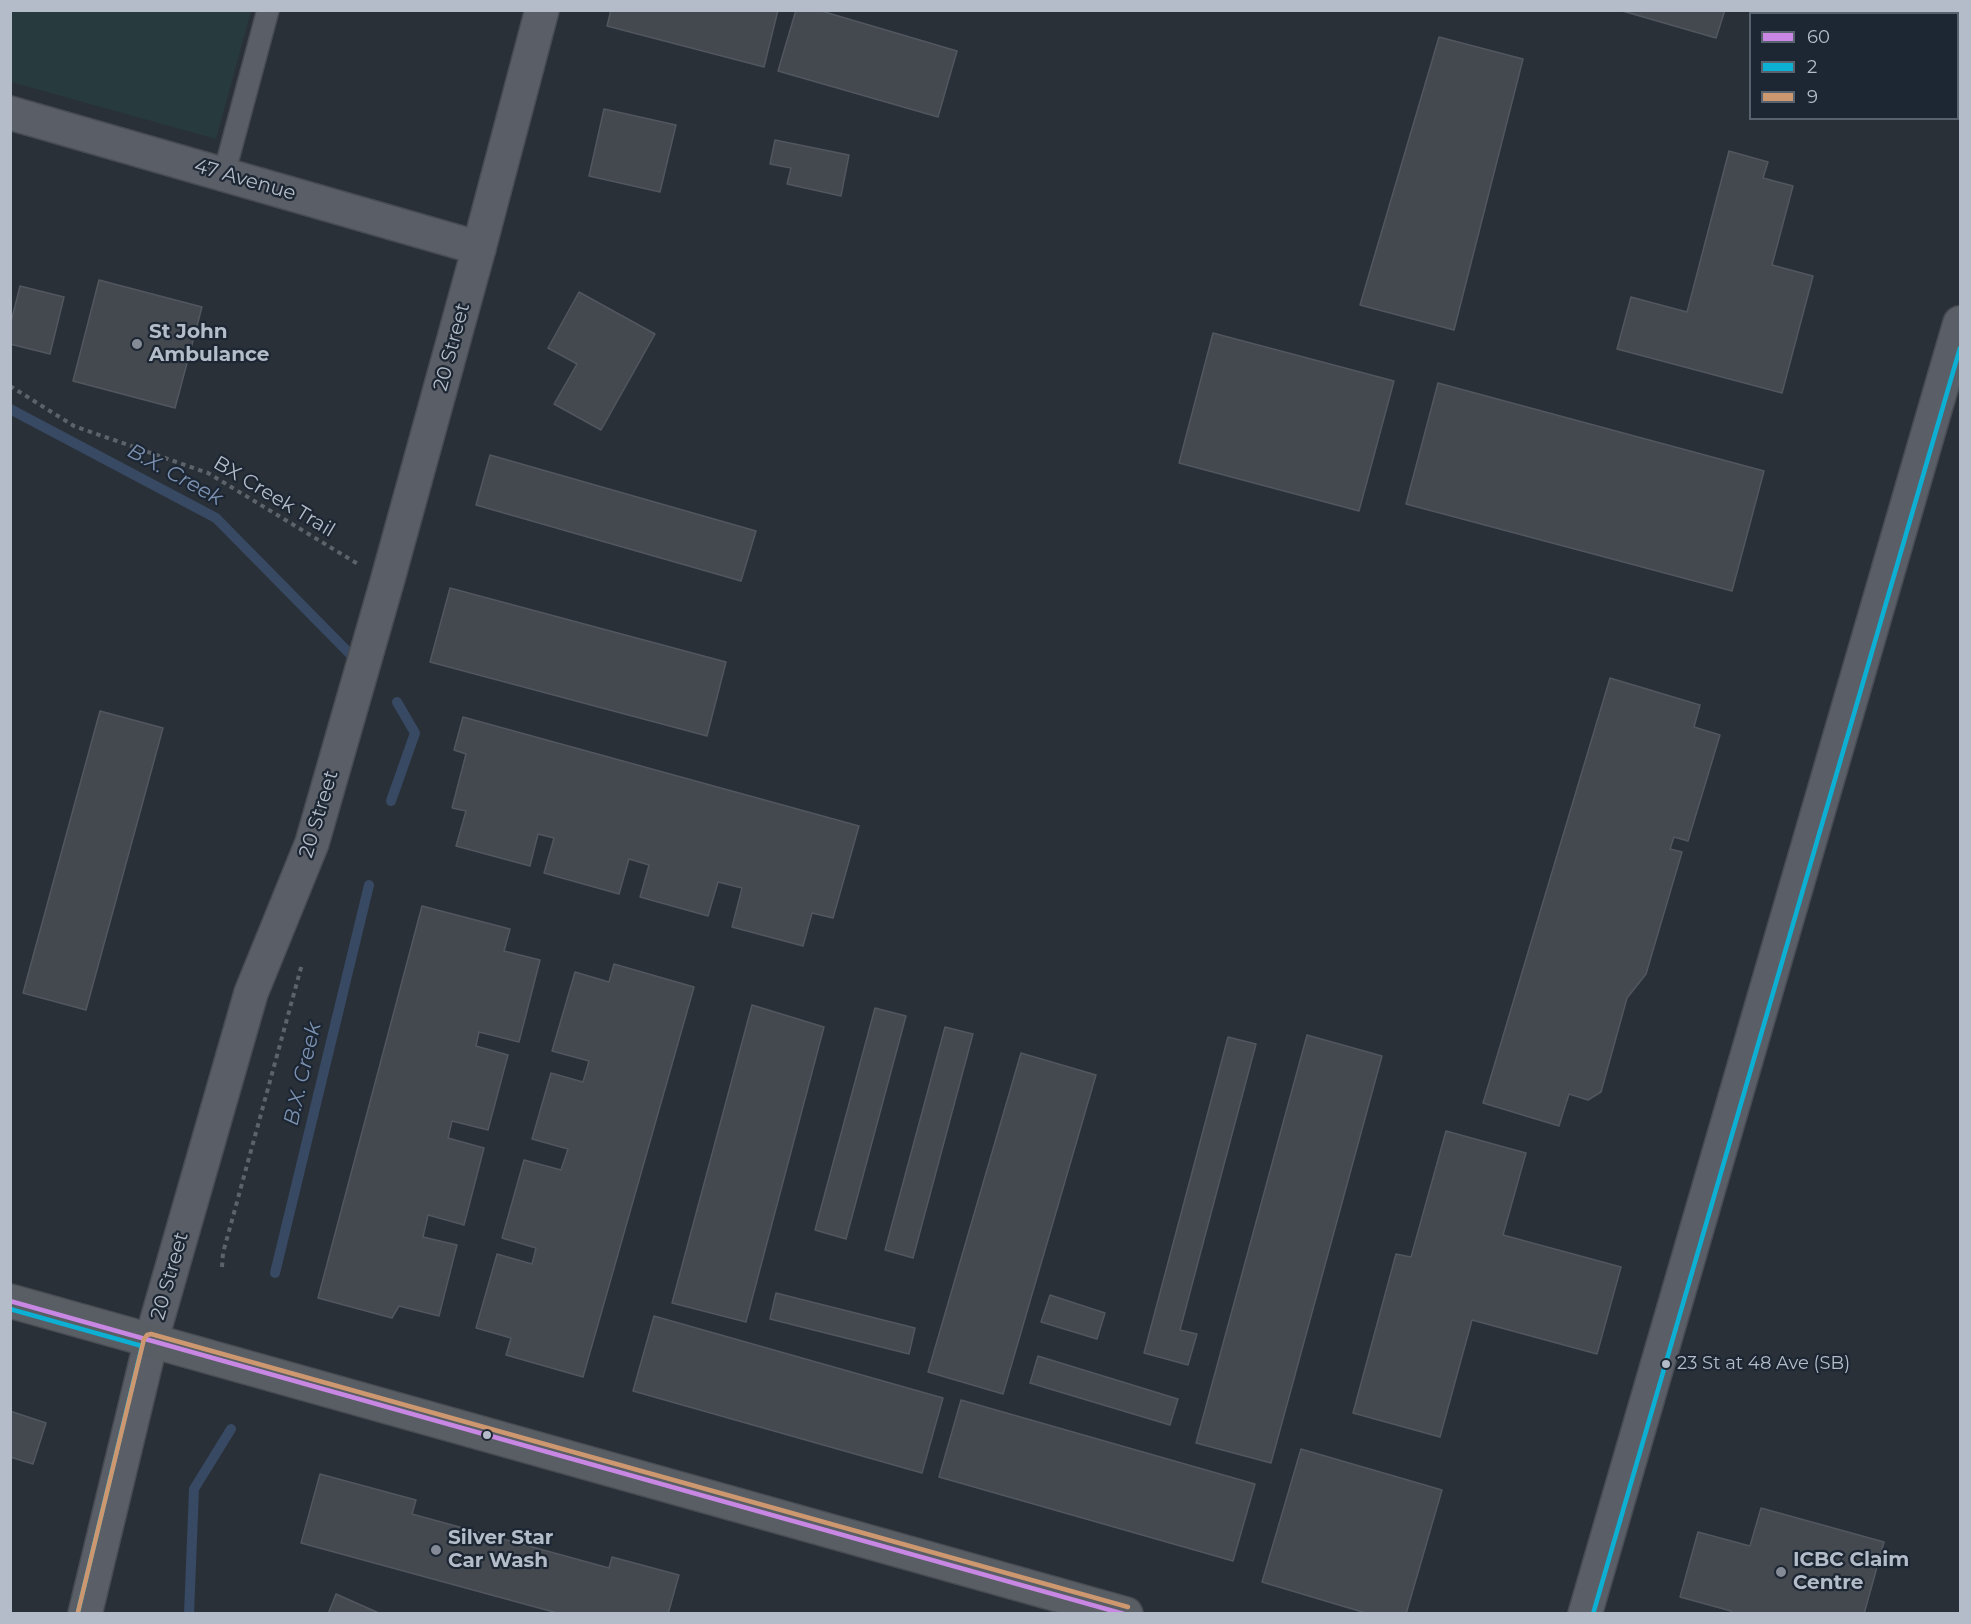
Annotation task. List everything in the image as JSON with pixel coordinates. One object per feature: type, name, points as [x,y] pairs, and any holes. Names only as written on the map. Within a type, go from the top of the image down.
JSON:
[{"type":"main road","points":[[10,1301],[1126,1614]]},
{"type":"street","name":"20 Street","points":[[85,1614],[151,1341],[251,993],[312,843],[387,582],[542,10]]},
{"type":"street","name":"47 Avenue","points":[[10,113],[479,248]]},
{"type":"street","points":[[1585,1614],[1960,323]]},
{"type":"lane","points":[[224,174],[268,10]]},
{"type":"path","name":"BX Creek Trail","points":[[10,387],[74,426],[208,473],[387,582]]},
{"type":"green space","points":[[10,11],[251,11],[216,139],[11,82]]},
{"type":"building","points":[[611,10],[778,10],[764,67],[607,26]]},
{"type":"building","points":[[796,10],[818,10],[957,51],[938,117],[778,71]]},
{"type":"building","points":[[1619,10],[1725,10],[1716,38]]},
{"type":"building","points":[[1779,10],[1960,10],[1959,54],[1959,12],[1778,12]]},
{"type":"building","points":[[1439,37],[1523,59],[1454,330],[1360,305]]},
{"type":"building","points":[[604,109],[676,125],[660,192],[589,176]]},
{"type":"building","points":[[775,140],[849,155],[841,196],[787,184],[791,168],[770,164]]},
{"type":"building","points":[[1729,151],[1768,162],[1763,178],[1793,186],[1772,265],[1813,276],[1782,393],[1617,349],[1631,297],[1687,312]]},
{"type":"building","name":"St John Ambulance","points":[[99,280],[202,307],[175,408],[73,381]]},
{"type":"building","points":[[20,286],[64,297],[50,354],[10,344],[10,326]]},
{"type":"building","points":[[579,292],[655,334],[601,430],[554,404],[577,364],[548,348]]},
{"type":"building","points":[[1213,333],[1394,381],[1359,511],[1179,463]]},
{"type":"building","points":[[1438,383],[1764,471],[1732,591],[1406,504]]},
{"type":"building","points":[[490,455],[756,531],[741,581],[476,505]]},
{"type":"building","points":[[450,588],[726,662],[707,736],[430,662]]},
{"type":"building","points":[[1610,678],[1700,705],[1694,727],[1720,735],[1688,841],[1674,837],[1670,849],[1682,852],[1646,974],[1627,998],[1601,1092],[1588,1100],[1569,1094],[1559,1126],[1483,1103]]},
{"type":"building","points":[[100,711],[163,728],[86,1010],[23,993]]},
{"type":"building","points":[[463,717],[859,826],[833,918],[812,913],[803,946],[732,927],[742,888],[718,882],[708,916],[640,897],[649,865],[629,859],[619,894],[544,873],[554,838],[538,834],[530,866],[456,846],[466,811],[452,808],[466,754],[454,750]]},
{"type":"building","points":[[422,906],[510,929],[504,951],[540,960],[519,1042],[479,1032],[476,1046],[508,1055],[488,1130],[452,1121],[448,1138],[484,1148],[464,1225],[428,1215],[423,1237],[457,1245],[439,1316],[399,1306],[392,1318],[318,1298]]},
{"type":"building","points":[[614,964],[694,987],[583,1377],[506,1355],[511,1338],[476,1328],[497,1254],[532,1264],[536,1248],[502,1238],[524,1160],[561,1170],[568,1149],[532,1139],[551,1073],[583,1082],[589,1061],[552,1051],[575,972],[609,982]]},
{"type":"building","points":[[752,1005],[824,1027],[746,1322],[672,1303]]},
{"type":"building","points":[[875,1008],[906,1016],[846,1239],[815,1230]]},
{"type":"building","points":[[945,1027],[973,1034],[913,1258],[885,1250]]},
{"type":"building","points":[[1307,1035],[1382,1056],[1271,1463],[1196,1443]]},
{"type":"building","points":[[1228,1037],[1256,1044],[1180,1330],[1197,1334],[1188,1365],[1144,1353]]},
{"type":"building","points":[[1021,1053],[1096,1075],[1003,1394],[928,1372]]},
{"type":"building","points":[[1446,1131],[1526,1153],[1503,1235],[1621,1267],[1597,1354],[1472,1320],[1440,1437],[1353,1413],[1396,1254],[1411,1257]]},
{"type":"building","points":[[776,1293],[915,1328],[909,1354],[770,1319]]},
{"type":"building","points":[[1050,1295],[1105,1313],[1097,1339],[1041,1322]]},
{"type":"building","points":[[654,1316],[943,1398],[922,1473],[633,1391]]},
{"type":"building","points":[[1038,1356],[1178,1399],[1170,1425],[1030,1383]]},
{"type":"building","points":[[961,1400],[1255,1484],[1233,1561],[939,1477]]},
{"type":"building","points":[[10,1411],[46,1423],[33,1464],[10,1457]]},
{"type":"building","points":[[1301,1449],[1442,1490],[1406,1614],[1369,1614],[1262,1582]]},
{"type":"building","name":"Silver Star Car Wash","points":[[320,1474],[416,1500],[412,1514],[609,1568],[612,1557],[679,1575],[668,1614],[561,1614],[301,1543]]},
{"type":"building","name":"ICBC Claim Centre","points":[[1761,1508],[1884,1542],[1864,1614],[1730,1614],[1731,1611],[1680,1597],[1698,1532],[1750,1546]]},
{"type":"building","points":[[336,1594],[381,1614],[328,1614]]},
{"type":"waterway","name":"B.X. Creek","points":[[10,409],[216,518],[351,655]]},
{"type":"waterway","name":"B.X. Creek","points":[[391,801],[415,733],[397,702]]},
{"type":"waterway","name":"B.X. Creek","points":[[275,1273],[369,885]]},
{"type":"waterway","name":"B.X. Creek","points":[[189,1614],[194,1489],[231,1429]]},
{"type":"transit line","name":"2","points":[[1593,1614],[1960,348]]},
{"type":"transit line","name":"60","points":[[10,1301],[1124,1614]]},
{"type":"transit line","name":"2","points":[[10,1309],[142,1346],[78,1612]]},
{"type":"transit line","name":"9","points":[[78,1612],[144,1339],[151,1334],[1128,1607]]},
{"type":"place","name":"St John Ambulance","points":[[137,344]]},
{"type":"place","name":"23 St at 48 Ave (SB)","points":[[1666,1364]]},
{"type":"place","name":"Silver Star Car Wash","points":[[436,1550]]},
{"type":"place","name":"ICBC Claim Centre","points":[[1781,1572]]}]
